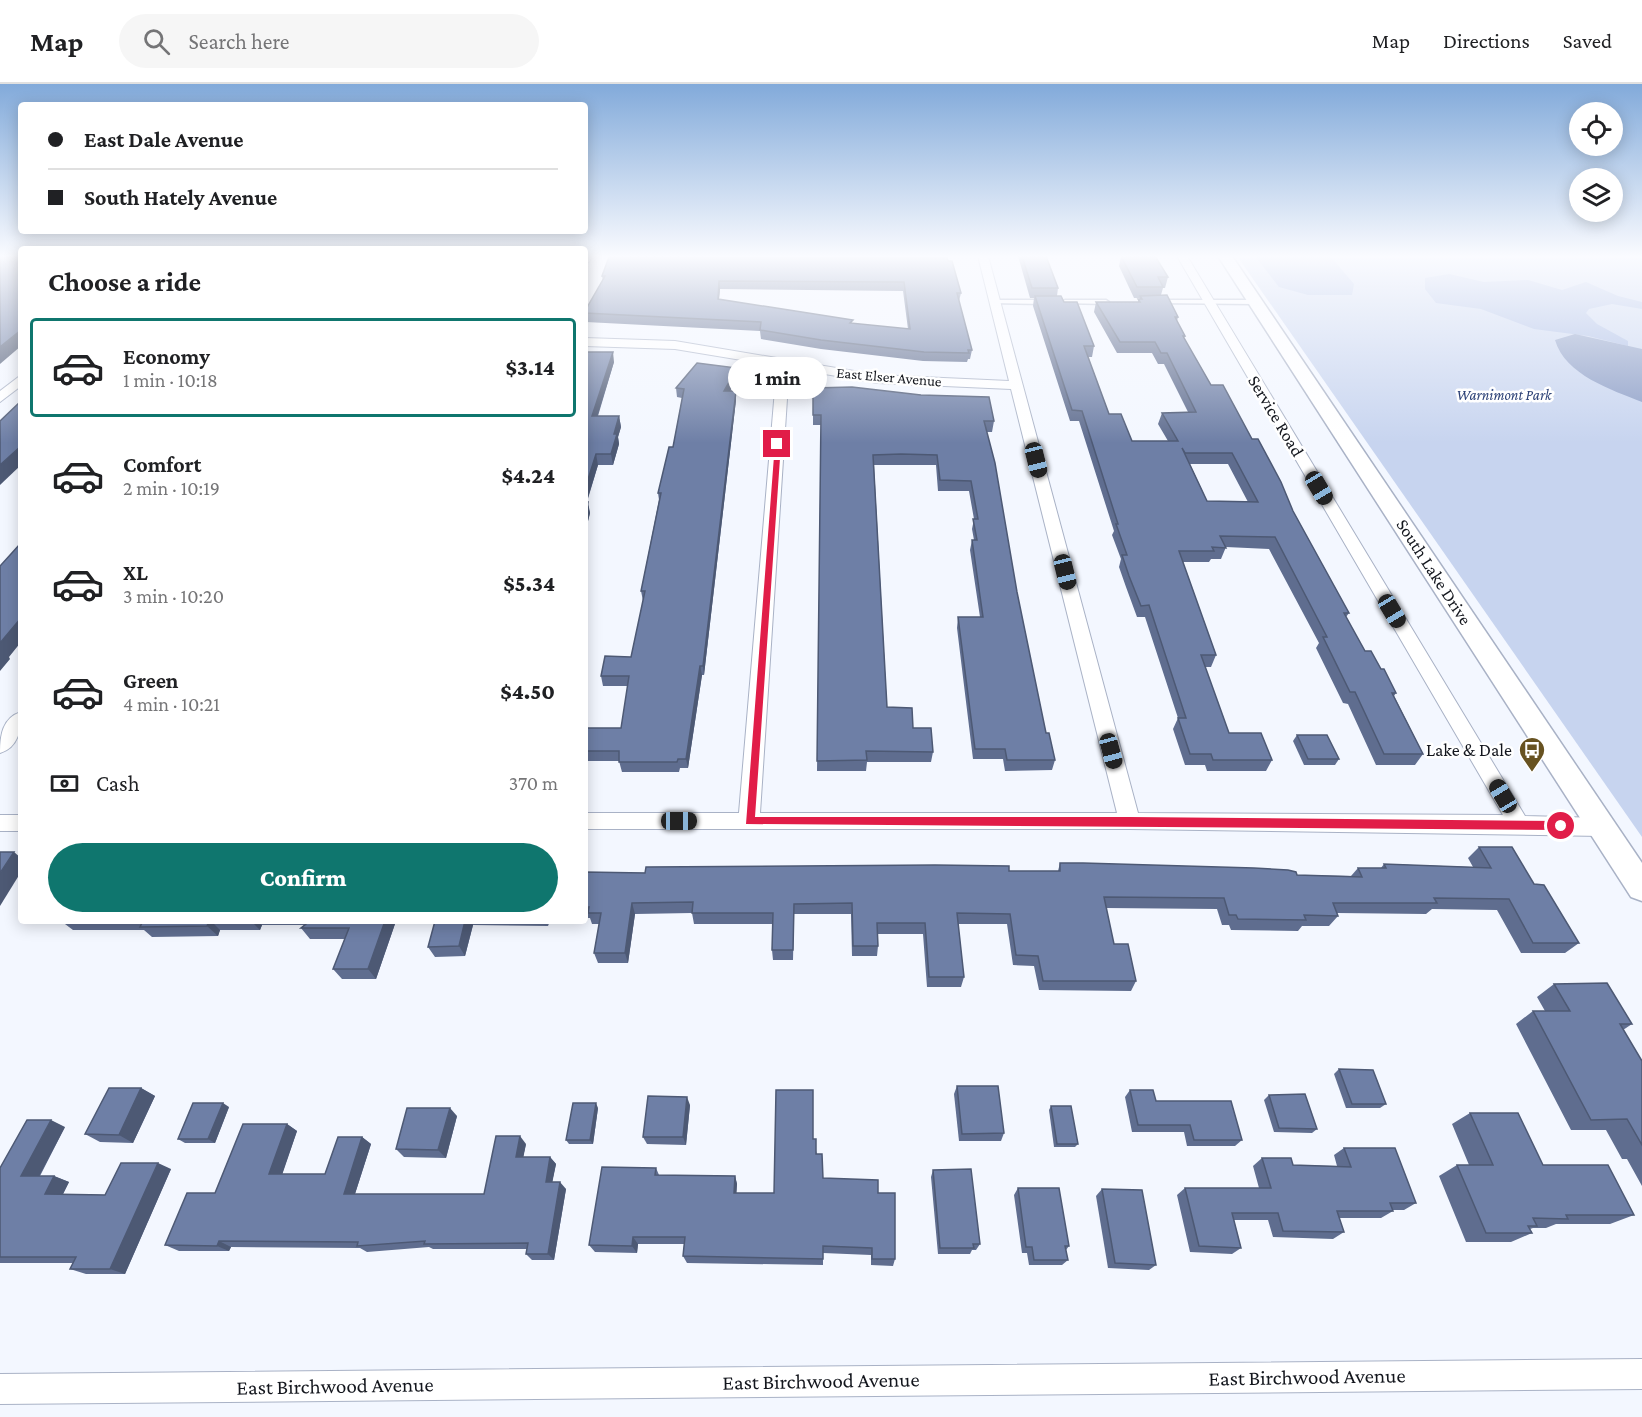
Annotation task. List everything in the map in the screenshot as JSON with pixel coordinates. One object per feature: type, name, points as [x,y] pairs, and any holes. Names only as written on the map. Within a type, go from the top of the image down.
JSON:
[{"type":"main road","name":"South Lake Drive","points":[[1266,318],[1642,888]]},
{"type":"street","points":[[998,318],[1130,821]]},
{"type":"street","name":"Service Road","points":[[1218,318],[1519,824]]},
{"type":"street","name":"East Elser Avenue","points":[[588,342],[675,345],[878,379],[1016,385]]},
{"type":"street","points":[[749,821],[783,364]]},
{"type":"street","points":[[0,398],[18,383]]},
{"type":"street","points":[[0,746],[18,723]]},
{"type":"street","points":[[588,821],[1130,821],[1519,824],[1602,827]]},
{"type":"street","points":[[0,823],[18,823]]},
{"type":"street","name":"East Birchwood Avenue","points":[[0,1389],[1642,1374]]},
{"type":"green space","name":"Warnimont Park","points":[[1280,318],[1642,318],[1642,837]]},
{"type":"shaded area","points":[[1505,318],[1591,318],[1597,324],[1628,341],[1628,346],[1588,336],[1534,329]]},
{"type":"shaded area","points":[[1575,334],[1642,349],[1642,402],[1591,380],[1569,363],[1560,352],[1555,340]]},
{"type":"building","points":[[0,318],[18,318],[18,332],[0,347]]},
{"type":"building","points":[[687,318],[841,318],[853,320],[850,323],[910,329],[909,318],[964,318],[972,350],[968,350],[969,353],[924,352],[821,340],[760,330],[761,322]]},
{"type":"building","points":[[1042,318],[1083,318],[1094,346],[1084,346],[1109,414],[1121,414],[1132,441],[1178,441],[1162,413],[1196,412],[1167,353],[1161,353],[1155,342],[1120,342],[1106,318],[1176,318],[1185,336],[1183,336],[1211,385],[1223,385],[1252,439],[1258,439],[1281,482],[1293,511],[1349,613],[1344,613],[1365,651],[1371,651],[1381,669],[1384,669],[1396,693],[1392,693],[1423,754],[1384,754],[1355,692],[1350,692],[1323,637],[1327,637],[1275,537],[1220,536],[1226,548],[1212,547],[1214,551],[1179,551],[1216,655],[1201,655],[1229,733],[1261,733],[1272,760],[1213,760],[1211,754],[1190,754],[1178,718],[1186,718],[1149,605],[1141,606],[1129,576],[1122,555],[1127,555],[1082,411],[1072,410]],"holes":[[[1182,448],[1185,453],[1232,453],[1258,502],[1207,501]]]},
{"type":"building","points":[[588,352],[613,352],[592,416],[619,416],[614,434],[617,434],[611,454],[596,454],[588,479]]},
{"type":"building","points":[[697,363],[737,368],[724,391],[736,391],[703,666],[700,666],[686,759],[678,759],[677,762],[619,762],[619,751],[588,751],[588,728],[621,728],[629,676],[601,676],[605,656],[631,657],[645,591],[641,591],[661,493],[658,493],[669,447],[673,447],[684,389],[676,388]]},
{"type":"building","points":[[852,387],[921,395],[989,397],[994,421],[984,421],[995,463],[1017,592],[1046,733],[1049,733],[1055,760],[1007,760],[1005,749],[975,749],[958,617],[983,617],[972,540],[977,540],[973,519],[978,519],[971,481],[940,480],[937,455],[901,454],[873,455],[887,707],[912,708],[913,728],[931,728],[933,752],[866,751],[867,760],[817,761],[821,415],[813,415],[813,388]]},
{"type":"building","points":[[18,404],[18,449],[0,465],[0,421]]},
{"type":"building","points":[[18,546],[18,622],[0,643],[0,566]]},
{"type":"building","points":[[1297,735],[1327,735],[1339,759],[1308,759]]},
{"type":"building","points":[[1479,847],[1512,847],[1534,884],[1544,885],[1579,943],[1533,943],[1509,899],[1434,898],[1437,903],[1333,903],[1338,916],[1304,915],[1306,920],[1238,919],[1236,915],[1229,915],[1224,898],[1104,897],[1114,944],[1128,944],[1136,981],[1043,981],[1038,956],[1016,955],[1010,914],[957,913],[964,977],[929,977],[925,923],[877,923],[878,946],[853,946],[852,903],[794,904],[793,950],[772,950],[773,913],[692,913],[693,902],[632,903],[625,953],[594,953],[601,913],[588,913],[588,872],[645,873],[646,867],[935,865],[1009,866],[1009,871],[1060,871],[1060,863],[1083,863],[1254,868],[1288,870],[1296,872],[1297,875],[1362,877],[1358,868],[1386,868],[1384,864],[1491,868]]},
{"type":"building","points":[[0,852],[14,852],[0,873]]},
{"type":"building","points":[[142,924],[208,924],[207,926],[140,927]]},
{"type":"building","points":[[306,924],[384,924],[368,969],[333,969],[349,928],[301,928]]},
{"type":"building","points":[[434,924],[464,924],[459,946],[428,947]]},
{"type":"building","points":[[1607,983],[1632,1024],[1620,1024],[1642,1061],[1642,1145],[1627,1119],[1591,1120],[1533,1011],[1570,1011],[1554,984]]},
{"type":"building","points":[[1339,1069],[1373,1070],[1386,1104],[1352,1104]]},
{"type":"building","points":[[957,1086],[998,1086],[1004,1133],[962,1134]]},
{"type":"building","points":[[109,1088],[141,1088],[119,1135],[85,1134]]},
{"type":"building","points":[[776,1090],[813,1090],[813,1139],[816,1139],[816,1154],[822,1154],[823,1178],[878,1180],[878,1193],[895,1193],[895,1259],[872,1259],[872,1248],[823,1246],[823,1259],[683,1256],[685,1237],[633,1237],[632,1246],[589,1245],[602,1167],[656,1168],[655,1175],[735,1176],[734,1193],[774,1193]]},
{"type":"building","points":[[1130,1090],[1153,1090],[1156,1101],[1231,1101],[1242,1140],[1194,1140],[1190,1125],[1138,1125]]},
{"type":"building","points":[[1305,1094],[1317,1129],[1279,1128],[1269,1095]]},
{"type":"building","points":[[648,1096],[687,1097],[683,1137],[643,1137]]},
{"type":"building","points":[[193,1103],[223,1103],[208,1139],[178,1139]]},
{"type":"building","points":[[573,1103],[596,1103],[590,1140],[566,1140]]},
{"type":"building","points":[[1051,1106],[1071,1106],[1078,1144],[1057,1144]]},
{"type":"building","points":[[407,1108],[450,1108],[438,1150],[396,1149]]},
{"type":"building","points":[[1470,1113],[1518,1113],[1543,1165],[1608,1165],[1634,1215],[1566,1215],[1568,1219],[1533,1218],[1537,1226],[1528,1226],[1532,1233],[1486,1233],[1457,1165],[1493,1165]]},
{"type":"building","points":[[27,1120],[51,1120],[21,1176],[54,1176],[45,1194],[105,1195],[121,1163],[158,1163],[110,1269],[70,1269],[76,1257],[0,1257],[0,1168]]},
{"type":"building","points":[[243,1124],[287,1124],[269,1174],[325,1174],[338,1137],[362,1137],[344,1194],[484,1194],[496,1136],[520,1136],[516,1157],[550,1157],[546,1182],[560,1182],[548,1254],[526,1254],[528,1243],[424,1244],[425,1241],[357,1246],[358,1242],[219,1241],[217,1246],[165,1245],[187,1193],[215,1193]]},
{"type":"building","points":[[1344,1148],[1395,1148],[1416,1203],[1390,1203],[1393,1211],[1337,1211],[1344,1232],[1283,1231],[1278,1213],[1232,1213],[1241,1248],[1199,1246],[1185,1188],[1271,1188],[1262,1158],[1291,1158],[1293,1165],[1351,1167]]},
{"type":"building","points":[[971,1169],[980,1244],[973,1244],[974,1248],[940,1248],[933,1170]]},
{"type":"building","points":[[1018,1188],[1059,1188],[1069,1246],[1065,1246],[1068,1260],[1034,1260],[1032,1247],[1026,1247]]},
{"type":"building","points":[[1102,1189],[1142,1190],[1156,1265],[1115,1263]]},
{"type":"place","name":"Lake & Dale","points":[[1532,773]]},
{"type":"route","points":[[777,444],[749,821],[1130,821],[1561,826]]}]
